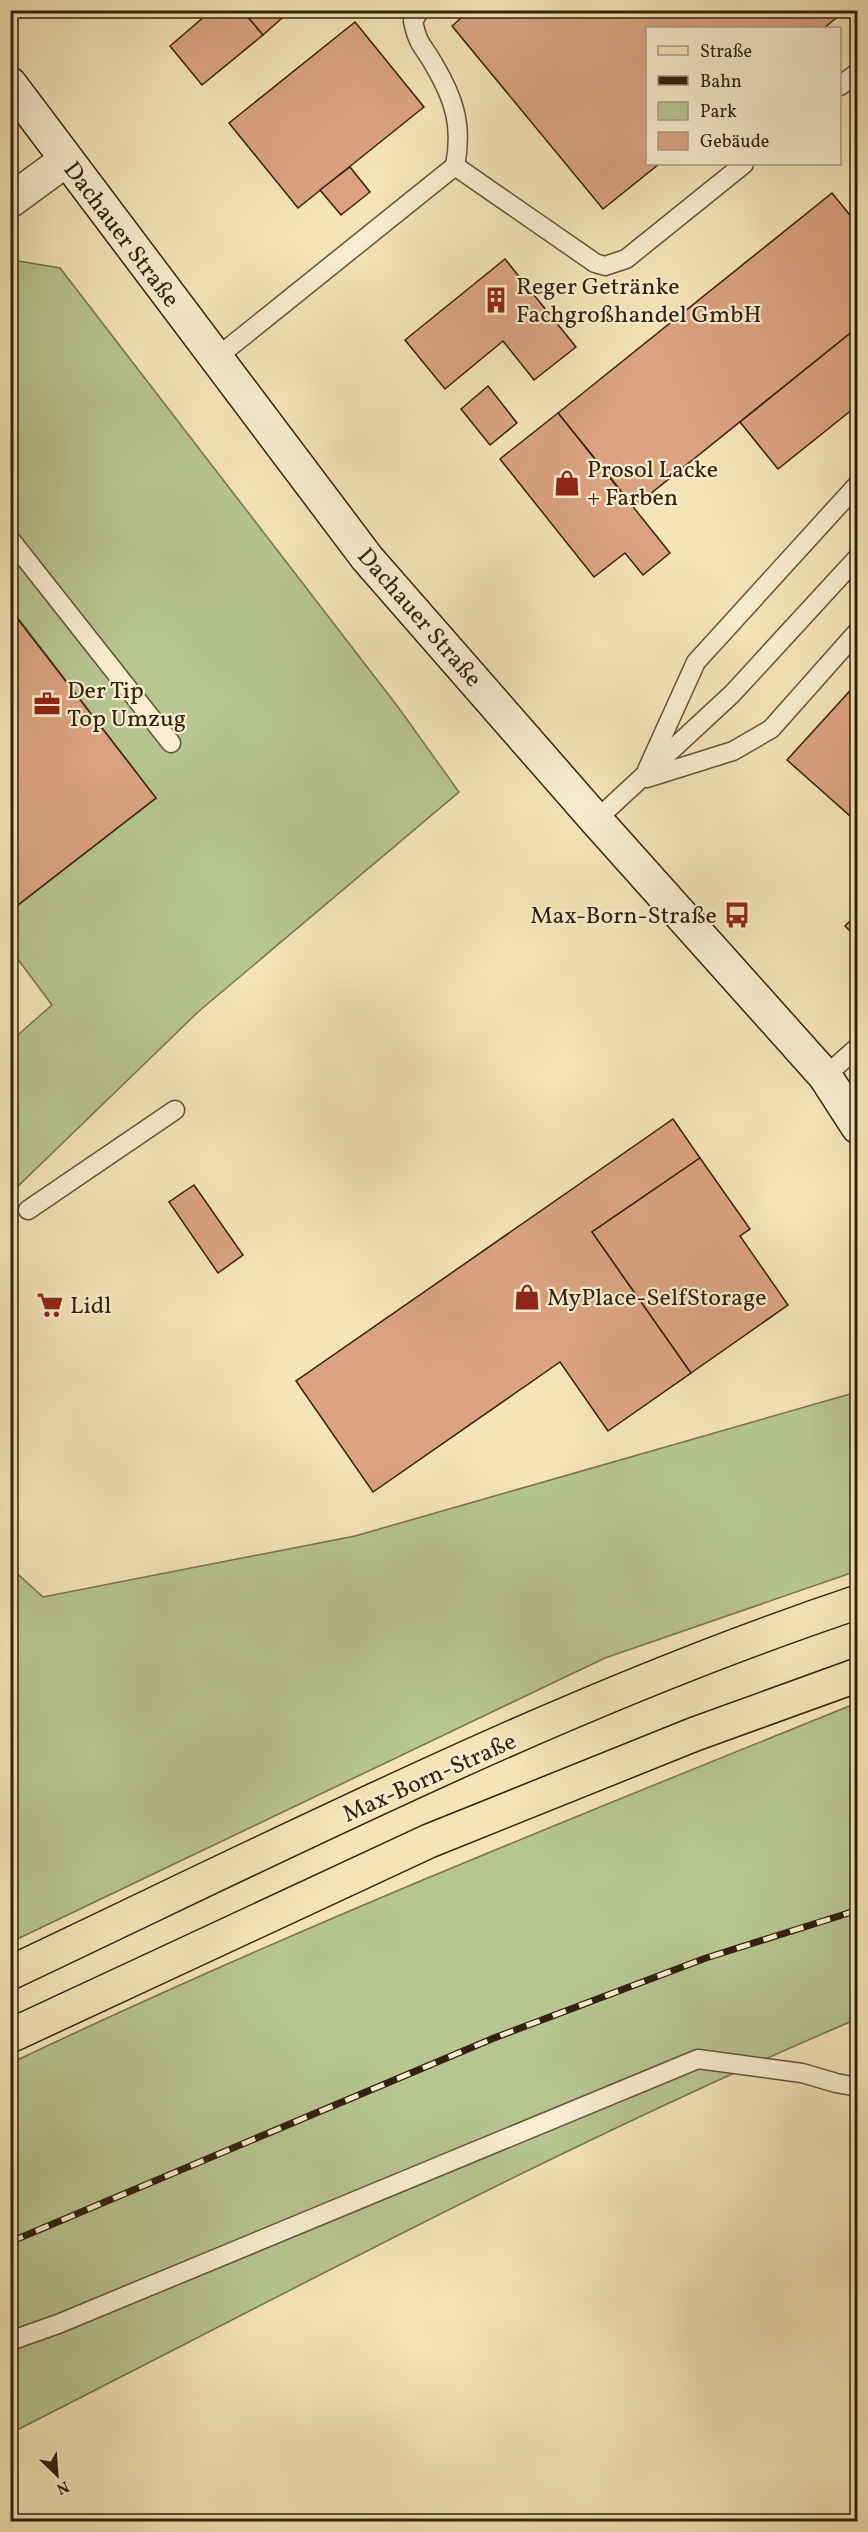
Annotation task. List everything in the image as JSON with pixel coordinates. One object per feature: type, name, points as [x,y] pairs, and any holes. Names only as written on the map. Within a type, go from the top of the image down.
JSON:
[{"type":"main road","name":"Dachauer Straße","points":[[10,84],[367,558],[596,820],[825,1076],[858,1127]]},
{"type":"main road","points":[[10,201],[66,160]]},
{"type":"main road","name":"Max-Born-Straße","points":[[10,1973],[402,1788],[657,1674],[858,1602]]},
{"type":"main road","points":[[10,2036],[429,1841],[695,1734],[858,1675]]},
{"type":"lane","points":[[216,358],[455,166],[460,141],[453,102],[433,62],[417,41],[413,21],[420,10]]},
{"type":"lane","points":[[841,86],[858,72]]},
{"type":"lane","points":[[455,166],[595,263],[605,266],[626,259],[743,165]]},
{"type":"lane","points":[[643,779],[696,662],[858,484]]},
{"type":"lane","points":[[10,539],[171,743]]},
{"type":"lane","points":[[596,820],[643,779],[732,694],[858,556]]},
{"type":"lane","points":[[643,779],[733,752],[771,729],[858,631]]},
{"type":"lane","points":[[825,1076],[858,1047]]},
{"type":"lane","points":[[28,1210],[175,1110]]},
{"type":"lane","points":[[10,2341],[80,2315],[698,2059],[802,2073],[836,2084],[858,2087]]},
{"type":"green space","points":[[12,260],[60,268],[398,707],[459,792],[198,1012],[11,1193],[11,1041],[52,1005],[11,950],[11,911],[156,798],[11,609]]},
{"type":"green space","points":[[857,1392],[857,1571],[605,1658],[11,1942],[11,1568],[43,1597],[355,1536]]},
{"type":"green space","points":[[857,1703],[857,2019],[749,2066],[536,2167],[11,2433],[11,2063],[325,1921]]},
{"type":"building","points":[[212,10],[242,10],[263,35],[202,85],[170,46]]},
{"type":"building","points":[[242,10],[291,10],[263,35]]},
{"type":"building","points":[[470,10],[846,10],[825,27],[646,27],[646,165],[658,165],[603,209],[452,26]]},
{"type":"building","points":[[355,22],[424,107],[298,208],[229,123]]},
{"type":"building","points":[[350,167],[370,192],[341,215],[320,190]]},
{"type":"building","points":[[832,193],[858,225],[858,327],[634,507],[558,413]]},
{"type":"building","name":"Reger Getränke Fachgroßhandel GmbH","points":[[505,259],[576,347],[534,380],[503,341],[445,389],[405,340]]},
{"type":"building","points":[[858,327],[858,405],[778,469],[740,422]]},
{"type":"building","points":[[488,386],[517,423],[490,445],[461,409]]},
{"type":"building","name":"Prosol Lacke + Farben","points":[[558,413],[670,553],[643,575],[625,553],[594,577],[500,459]]},
{"type":"building","name":"Der Tip Top Umzug","points":[[10,609],[156,798],[10,911]]},
{"type":"building","points":[[858,682],[858,823],[787,760]]},
{"type":"building","points":[[856,915],[858,917],[858,939],[845,926]]},
{"type":"building","name":"MyPlace-SelfStorage","points":[[673,1119],[700,1158],[592,1232],[691,1373],[608,1431],[560,1362],[373,1492],[296,1381]]},
{"type":"building","points":[[700,1158],[750,1229],[740,1236],[788,1305],[691,1373],[592,1232]]},
{"type":"building","points":[[194,1185],[243,1255],[218,1273],[169,1202]]},
{"type":"railway","points":[[10,2242],[494,2038],[706,1958],[858,1910]]},
{"type":"place","name":"Reger Getränke Fachgroßhandel GmbH","points":[[496,300]]},
{"type":"place","name":"Prosol Lacke + Farben","points":[[567,483]]},
{"type":"place","name":"Der Tip Top Umzug","points":[[47,704]]},
{"type":"place","name":"Max-Born-Straße","points":[[737,915]]},
{"type":"place","name":"MyPlace-SelfStorage","points":[[527,1297]]},
{"type":"place","name":"Lidl","points":[[50,1305]]}]
